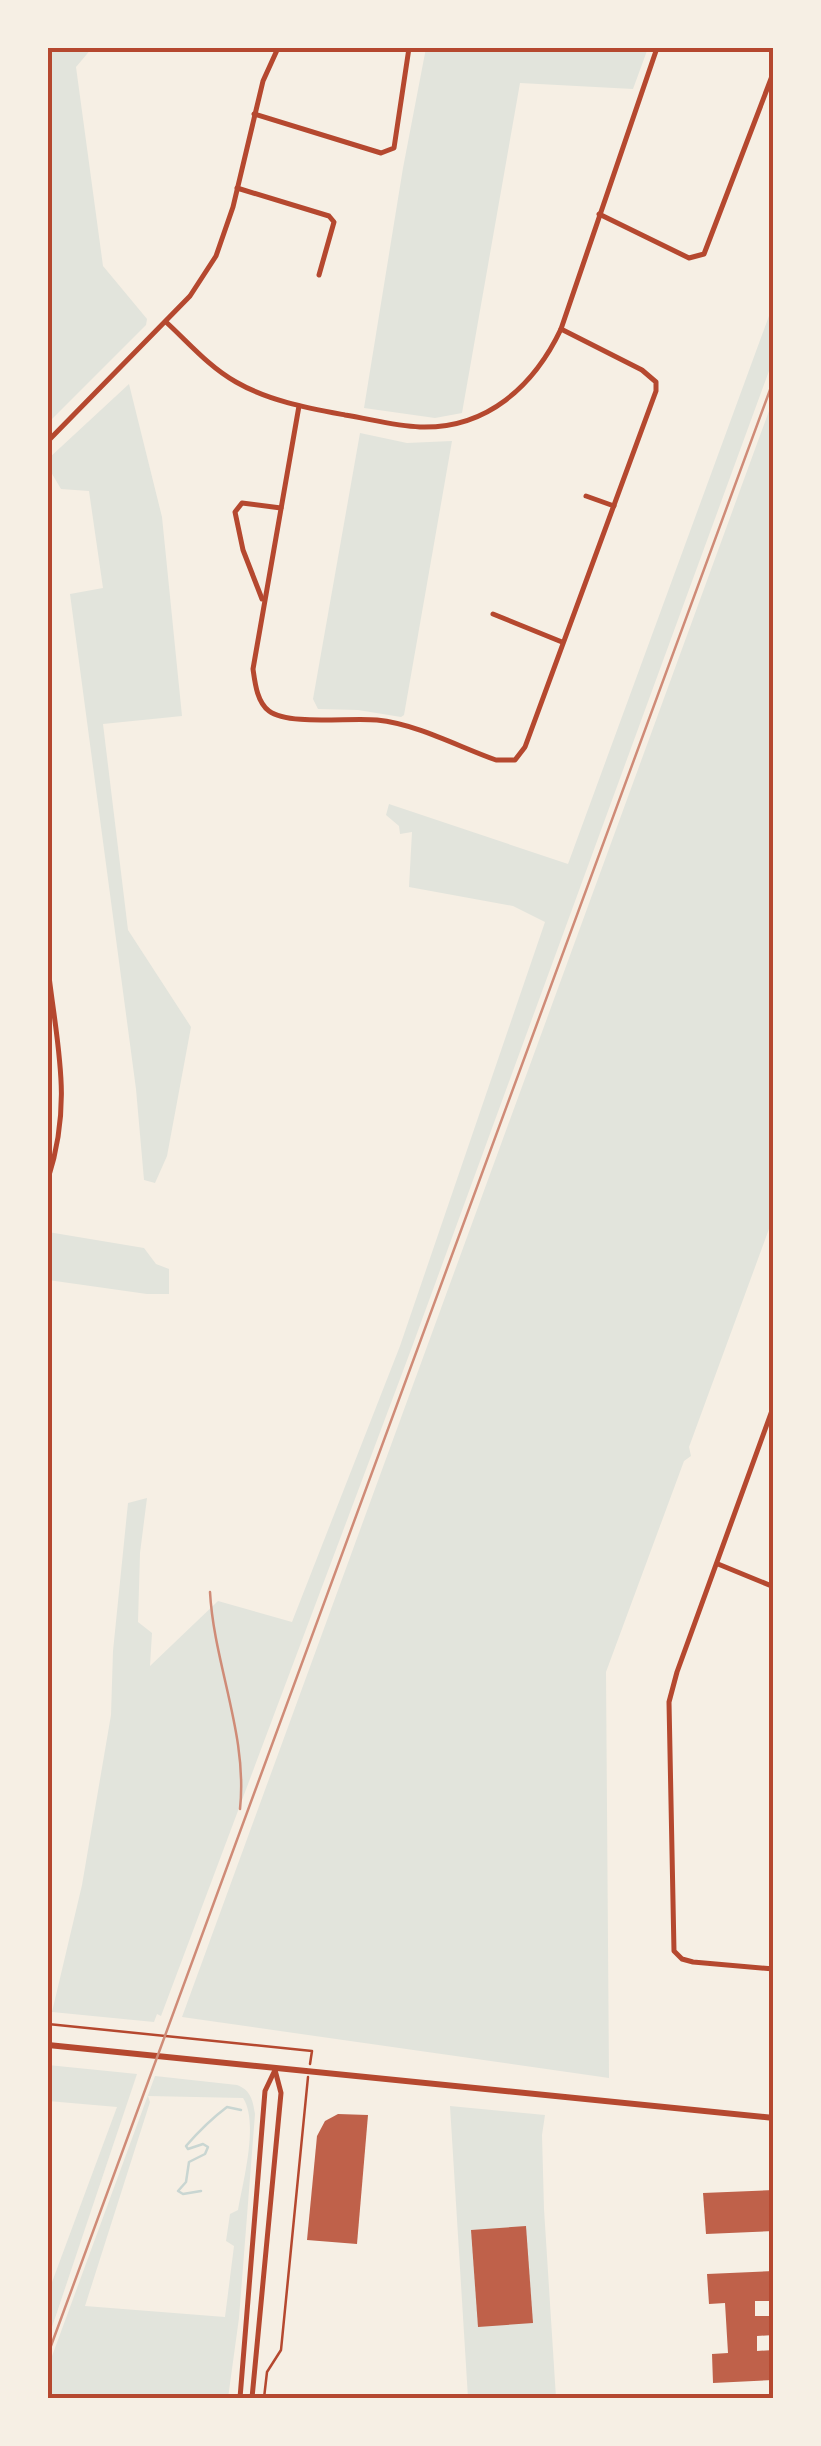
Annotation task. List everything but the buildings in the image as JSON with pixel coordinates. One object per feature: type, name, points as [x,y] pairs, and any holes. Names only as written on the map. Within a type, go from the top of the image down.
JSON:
[{"type":"main road","points":[[48,2045],[774,2118]]},
{"type":"street","points":[[48,442],[190,296],[216,256],[225,234],[254,114],[278,48]]},
{"type":"street","points":[[254,114],[381,153],[389,152],[394,148],[408,48]]},
{"type":"street","points":[[166,322],[234,381],[300,406],[419,427],[484,416],[522,389],[562,329],[658,48]]},
{"type":"street","points":[[599,214],[690,258],[704,254],[774,71]]},
{"type":"street","points":[[237,188],[328,216],[334,222],[318,275]]},
{"type":"street","points":[[300,406],[253,669],[256,688],[269,711],[289,718],[382,720],[496,760],[515,760],[521,755],[656,391],[656,382],[642,370],[562,329]]},
{"type":"street","points":[[586,496],[614,506]]},
{"type":"street","points":[[263,603],[243,550],[235,512],[242,504],[281,508]]},
{"type":"street","points":[[494,614],[562,642]]},
{"type":"street","points":[[48,968],[64,1095],[58,1149],[48,1180]]},
{"type":"street","points":[[48,1147],[58,1149]]},
{"type":"street","points":[[774,1405],[676,1672],[669,1702],[674,1951],[682,1959],[774,1969]]},
{"type":"street","points":[[718,1564],[774,1587]]},
{"type":"street","points":[[240,2398],[265,2090],[275,2070]]},
{"type":"street","points":[[252,2398],[281,2093],[275,2070]]},
{"type":"path","points":[[48,2024],[312,2051]]},
{"type":"path","points":[[264,2398],[267,2372],[280,2350],[306,2090]]},
{"type":"shaded area","points":[[48,48],[92,48],[76,67],[103,266],[147,319],[146,325],[48,423]]},
{"type":"shaded area","points":[[426,48],[648,48],[633,89],[520,83],[462,413],[435,418],[364,408]]},
{"type":"shaded area","points":[[773,305],[773,360],[412,1347],[161,2016],[157,2014],[154,2022],[52,2012],[82,1885],[111,1715],[113,1651],[128,1503],[147,1498],[140,1553],[138,1622],[152,1633],[150,1666],[218,1601],[292,1622],[400,1346],[545,922],[513,906],[409,887],[412,832],[400,834],[399,826],[386,815],[389,804],[568,864]]},
{"type":"shaded area","points":[[129,384],[162,517],[182,716],[103,724],[128,930],[191,1027],[167,1156],[155,1183],[144,1180],[136,1089],[70,594],[103,588],[89,491],[61,489],[48,467],[48,459]]},
{"type":"shaded area","points":[[773,400],[773,1218],[689,1447],[691,1456],[684,1461],[606,1672],[609,2078],[182,2017]]},
{"type":"shaded area","points":[[360,433],[407,443],[452,441],[401,717],[318,709],[313,699]]},
{"type":"shaded area","points":[[48,1232],[144,1248],[156,1264],[169,1269],[169,1294],[48,1280]]},
{"type":"shaded area","points":[[48,2065],[137,2074],[48,2339],[48,2293],[117,2107],[48,2101]]},
{"type":"shaded area","points":[[155,2076],[242,2087],[251,2096],[255,2114],[239,2318],[228,2398],[48,2398],[48,2367]],"holes":[[[148,2096],[243,2098],[250,2137],[238,2210],[230,2214],[226,2241],[234,2246],[225,2317],[85,2306],[150,2102]]]},
{"type":"shaded area","points":[[450,2106],[545,2115],[544,2209],[556,2398],[468,2398]]},
{"type":"waterway","points":[[201,2191],[178,2191],[186,2182],[189,2162],[205,2154],[208,2147],[186,2146],[227,2107],[241,2110]]},
{"type":"railway","points":[[48,2354],[774,379]]},
{"type":"railway","points":[[210,1592],[239,1754],[240,1809]]}]
